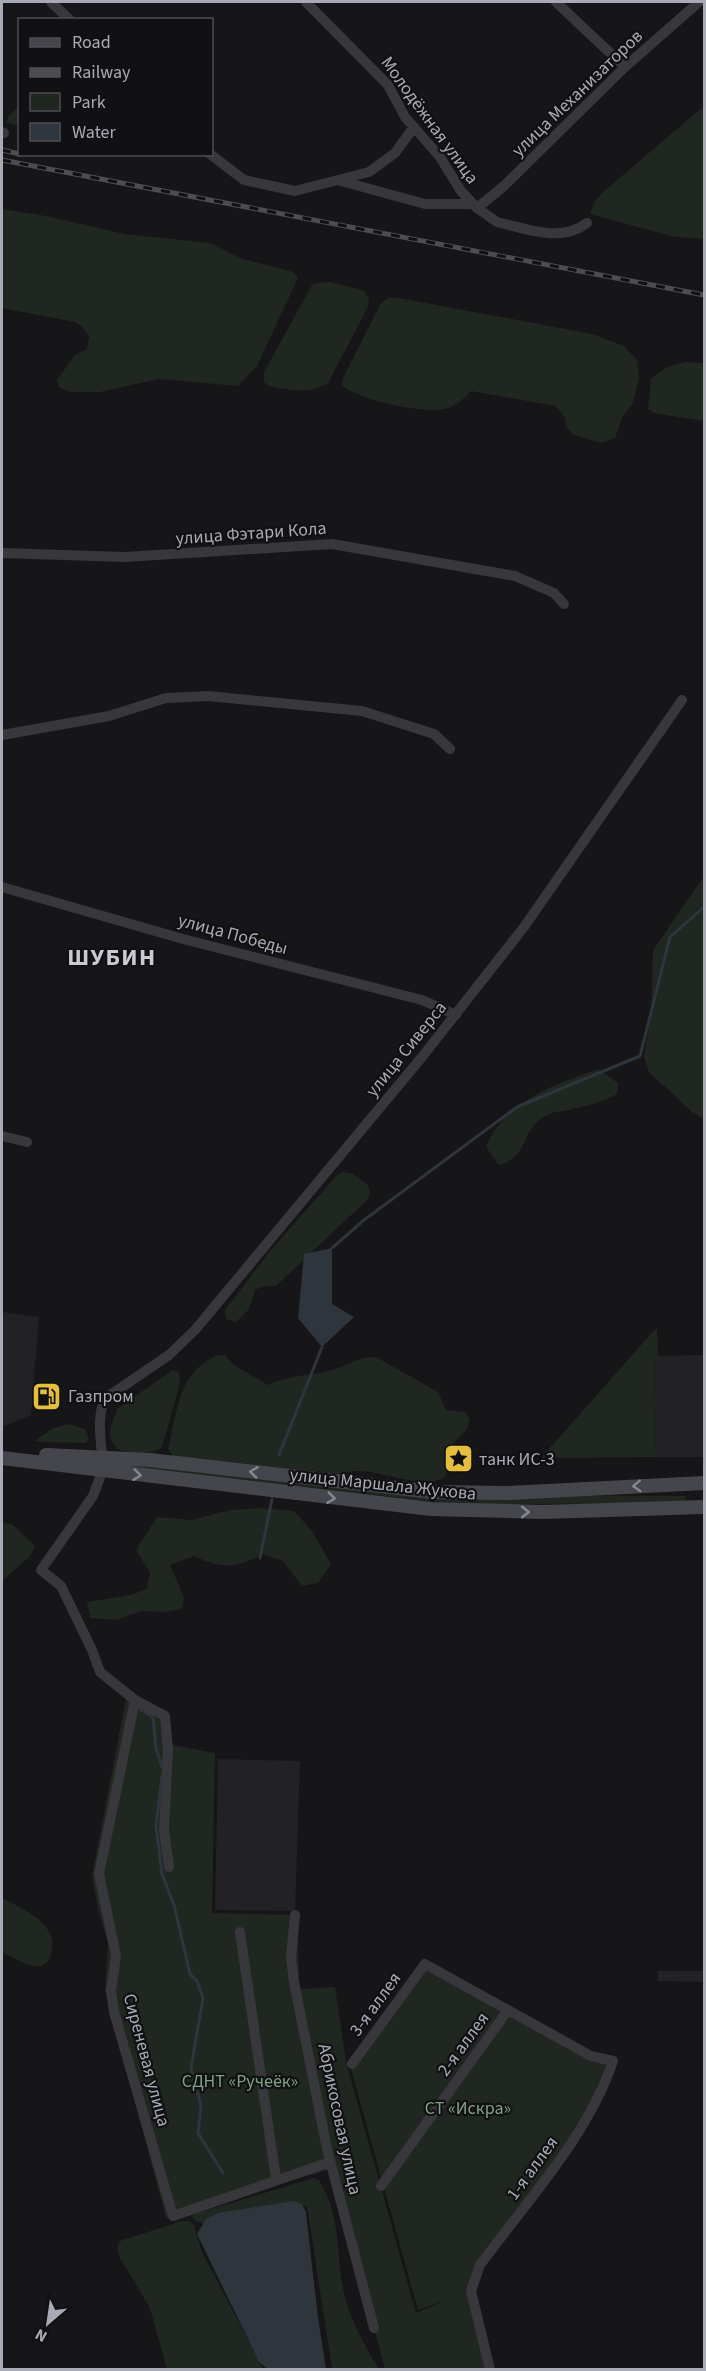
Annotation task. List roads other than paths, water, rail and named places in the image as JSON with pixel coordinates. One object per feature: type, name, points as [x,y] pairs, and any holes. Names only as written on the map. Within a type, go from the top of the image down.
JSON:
[{"type":"main road","points":[[2,1450],[59,1461]]},
{"type":"main road","name":"улица Маршала Жукова","points":[[59,1461],[102,1457],[150,1460],[434,1492],[506,1493],[700,1483]]},
{"type":"main road","points":[[102,1457],[102,1472]]},
{"type":"main road","points":[[2,1458],[59,1461]]},
{"type":"main road","name":"улица Маршала Жукова","points":[[59,1461],[102,1472],[431,1509],[543,1512],[700,1507]]},
{"type":"main road","points":[[700,1483],[700,1507]]},
{"type":"street","points":[[51,2],[68,18]]},
{"type":"street","name":"Молодёжная улица","points":[[306,2],[388,85],[405,117],[440,157],[461,191],[475,206]]},
{"type":"street","points":[[556,2],[625,67]]},
{"type":"street","name":"улица Механизаторов","points":[[475,206],[504,186],[625,67],[699,2]]},
{"type":"street","points":[[213,156],[244,180],[275,189],[295,191],[369,172],[399,149],[414,127]]},
{"type":"street","points":[[341,181],[425,204],[475,206],[497,222],[557,234],[573,233],[587,223]]},
{"type":"street","name":"улица Фэтари Кола","points":[[2,553],[125,557],[332,544],[514,576],[554,593],[564,604]]},
{"type":"street","points":[[2,735],[109,716],[166,698],[208,696],[362,711],[434,734],[450,749]]},
{"type":"street","name":"улица Сиверса","points":[[102,1457],[99,1425],[102,1405],[120,1387],[169,1355],[195,1330],[456,1015],[524,927],[682,700]]},
{"type":"street","name":"улица Победы","points":[[2,887],[183,939],[422,1000],[456,1015]]},
{"type":"street","points":[[2,1136],[27,1142]]},
{"type":"street","points":[[102,1472],[93,1496],[41,1570],[61,1586],[92,1650],[99,1672],[135,1700],[165,1716],[168,1749],[164,1830],[169,1867]]},
{"type":"street","name":"Сиреневая улица","points":[[135,1700],[99,1874],[116,1956],[111,1991],[114,2012],[173,2216],[276,2179]]},
{"type":"street","name":"Абрикосовая улица","points":[[295,1915],[291,1958],[294,1982],[330,2162],[374,2328]]},
{"type":"street","points":[[240,1932],[276,2179],[330,2162]]},
{"type":"street","name":"3-я аллея","points":[[352,2064],[425,1964],[508,2010]]},
{"type":"street","name":"1-я аллея","points":[[490,2370],[471,2291],[480,2265],[586,2121],[602,2093],[613,2061],[591,2056],[508,2010]]},
{"type":"street","name":"2-я аллея","points":[[381,2186],[508,2010]]},
{"type":"water","points":[[332,1248],[332,1304],[354,1317],[322,1347],[298,1318],[304,1254]]},
{"type":"water","points":[[294,2201],[302,2204],[306,2212],[326,2369],[268,2369],[259,2362],[197,2234],[206,2219],[218,2213]]},
{"type":"waterway","points":[[332,1248],[364,1220],[517,1107],[640,1056],[670,937],[704,907]]},
{"type":"waterway","points":[[279,1455],[322,1347]]},
{"type":"waterway","points":[[260,1558],[272,1499]]},
{"type":"waterway","points":[[136,1707],[153,1717],[156,1748],[162,1767]]},
{"type":"waterway","points":[[162,1776],[156,1826],[162,1874],[174,1905],[190,1974],[197,1981],[203,1998],[191,2068],[201,2105],[198,2133],[223,2173]]},
{"type":"railway","points":[[2,150],[18,154]]},
{"type":"railway","points":[[2,160],[704,295]]},
{"type":"place","name":"Газпром","points":[[47,1396]]},
{"type":"place","name":"танк ИС-3","points":[[458,1459]]},
{"type":"district","name":"ШУБИН","points":[[112,957]]},
{"type":"park label","name":"СДНТ «Ручеёк»","points":[[240,2081]]},
{"type":"park label","name":"СТ «Искра»","points":[[468,2108]]}]
